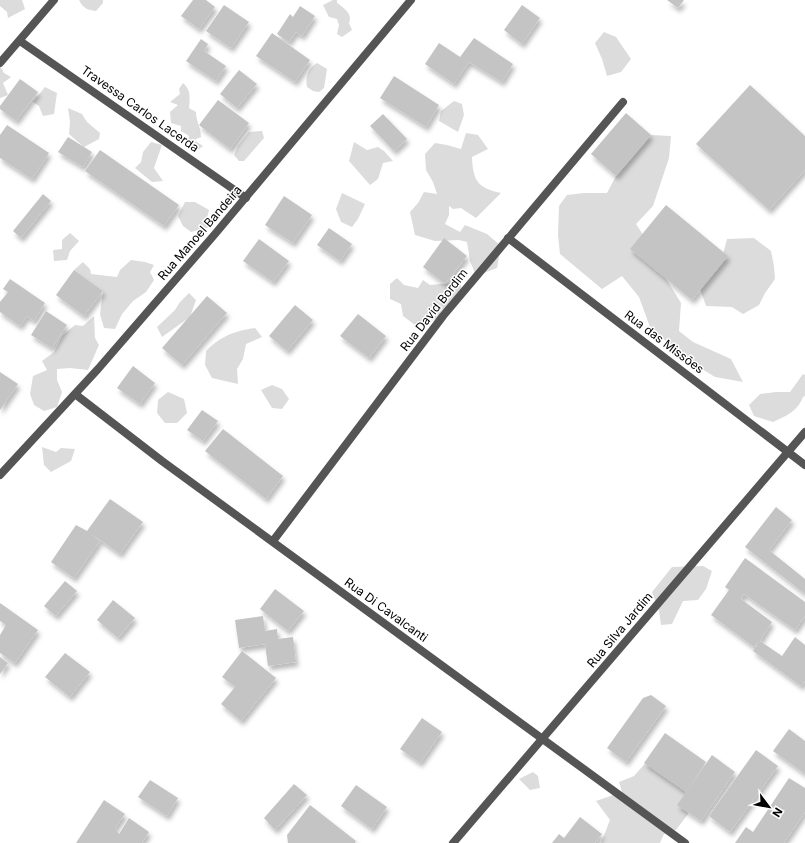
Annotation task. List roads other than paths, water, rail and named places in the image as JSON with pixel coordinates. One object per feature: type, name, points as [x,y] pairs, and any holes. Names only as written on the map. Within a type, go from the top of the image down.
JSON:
[{"type":"street","points":[[0,63],[54,0]]},
{"type":"street","name":"Rua Manoel Bandeira","points":[[0,476],[103,364],[246,198],[411,0]]},
{"type":"street","name":"Travessa Carlos Lacerda","points":[[20,41],[246,198]]},
{"type":"street","name":"Rua David Bordim","points":[[272,541],[444,316],[623,102]]},
{"type":"street","name":"Rua das Missões","points":[[508,238],[805,465]]},
{"type":"street","name":"Rua Di Cavalcanti","points":[[75,394],[162,461],[685,843]]},
{"type":"street","name":"Rua Silva Jardim","points":[[453,843],[543,740],[805,432]]}]
